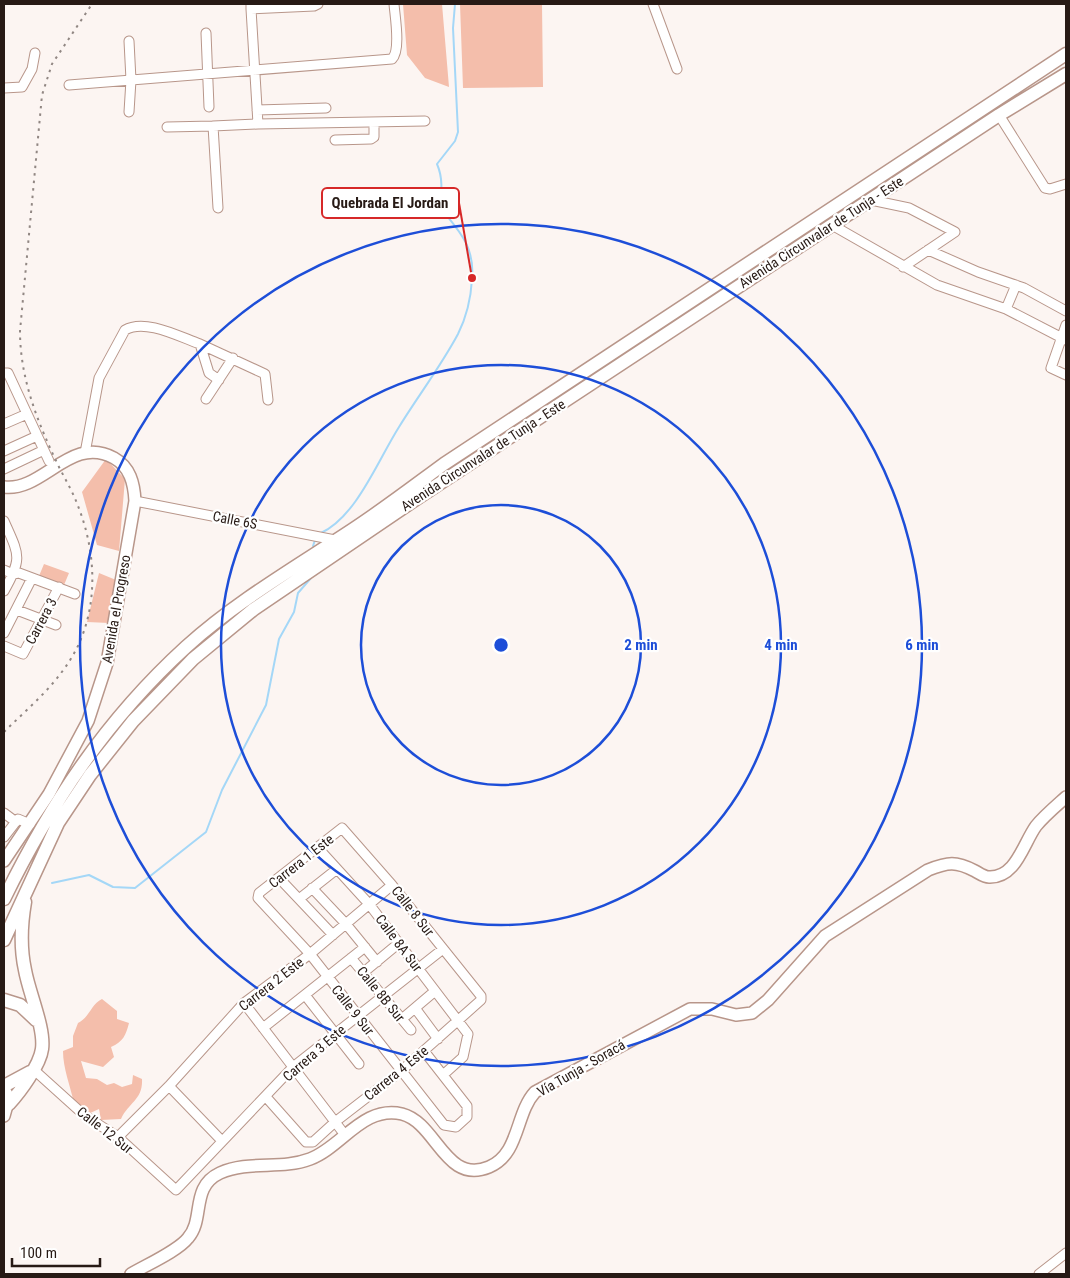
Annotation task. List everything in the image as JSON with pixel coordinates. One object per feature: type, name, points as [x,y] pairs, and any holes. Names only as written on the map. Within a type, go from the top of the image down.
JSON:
[{"type":"highway","name":"Avenida Circunvalar de Tunja - Este","points":[[4,899],[47,816],[79,766],[124,710],[194,641],[255,591],[335,540],[452,458],[1066,54]]},
{"type":"highway","name":"Avenida Circunvalar de Tunja - Este","points":[[4,940],[31,876],[58,824],[90,775],[133,721],[193,659],[254,609],[350,543],[832,225],[1066,74]]},
{"type":"highway","points":[[5,1111],[21,1089],[42,1051],[42,1040],[25,971],[22,947],[24,907],[31,876]]},
{"type":"highway","points":[[4,1000],[20,1005],[37,1022]]},
{"type":"highway","points":[[4,1088],[32,1071]]},
{"type":"main road","points":[[4,487],[19,486],[75,456],[85,453]]},
{"type":"main road","name":"Avenida el Progreso","points":[[4,861],[30,824],[67,762],[88,721],[107,663],[135,501],[131,477],[118,461],[108,455],[85,453]]},
{"type":"main road","name":"Vía Tunja - Soracá","points":[[131,1274],[187,1240],[193,1229],[203,1190],[209,1180],[219,1174],[246,1167],[293,1163],[320,1154],[368,1118],[377,1114],[402,1114],[421,1126],[450,1160],[460,1168],[470,1171],[491,1167],[506,1154],[512,1144],[526,1105],[535,1092],[690,1009],[712,1009],[736,1015],[752,1013],[768,1000],[825,936],[928,870],[944,864],[960,863],[986,877],[997,876],[1005,872],[1014,864],[1036,825],[1066,797]]},
{"type":"main road","points":[[4,1088],[9,1098],[5,1111]]},
{"type":"street","points":[[258,124],[251,6],[314,6],[318,4]]},
{"type":"street","points":[[69,85],[392,59],[396,54],[397,46],[394,4]]},
{"type":"street","points":[[653,4],[677,69]]},
{"type":"street","points":[[206,33],[210,107]]},
{"type":"street","points":[[129,41],[131,80],[129,112]]},
{"type":"street","points":[[4,88],[22,86],[32,69],[36,53]]},
{"type":"street","points":[[257,110],[326,108]]},
{"type":"street","points":[[1000,115],[1045,188],[1050,189],[1066,184]]},
{"type":"street","points":[[167,127],[425,121]]},
{"type":"street","points":[[335,140],[371,139],[374,136],[374,122]]},
{"type":"street","points":[[213,126],[218,208]]},
{"type":"street","points":[[870,200],[910,208],[955,232],[903,267]]},
{"type":"street","points":[[832,225],[937,285],[1006,309],[1064,338]]},
{"type":"street","points":[[928,250],[978,272],[1016,284],[1066,311]]},
{"type":"street","points":[[1006,309],[1016,284]]},
{"type":"street","points":[[1066,325],[1064,338],[1051,368],[1066,375]]},
{"type":"street","points":[[85,453],[99,378],[125,330],[140,326],[200,344],[233,358],[265,374],[268,400]]},
{"type":"street","points":[[200,344],[208,373],[218,380]]},
{"type":"street","points":[[206,399],[233,358]]},
{"type":"street","points":[[6,373],[49,461]]},
{"type":"street","points":[[4,424],[26,414]]},
{"type":"street","points":[[4,451],[37,436]]},
{"type":"street","points":[[4,469],[44,450]]},
{"type":"street","name":"Calle 6S","points":[[135,501],[335,540]]},
{"type":"street","points":[[4,521],[18,553],[14,574],[4,592]]},
{"type":"street","points":[[4,570],[14,574],[19,573],[75,594]]},
{"type":"street","points":[[4,633],[32,578]]},
{"type":"street","name":"Carrera 3","points":[[4,646],[24,654],[59,587]]},
{"type":"street","points":[[17,610],[56,625]]},
{"type":"street","points":[[4,813],[16,822]]},
{"type":"street","points":[[5,833],[22,818],[30,824]]},
{"type":"street","name":"Carrera 1 Este","points":[[259,893],[342,828]]},
{"type":"street","name":"Calle 8 Sur","points":[[342,828],[392,885],[481,996]]},
{"type":"street","name":"Calle 8A Sur","points":[[318,848],[369,904],[468,1034],[467,1046],[463,1057],[443,1075]]},
{"type":"street","points":[[298,899],[337,869]]},
{"type":"street","points":[[280,878],[333,935]]},
{"type":"street","name":"Carrera 2 Este","points":[[118,1137],[169,1086],[244,1003],[310,954],[392,885]]},
{"type":"street","points":[[312,888],[346,924],[377,962]]},
{"type":"street","name":"Calle 9 Sur","points":[[259,893],[259,900],[310,954],[357,1017],[444,1125],[456,1127],[467,1118],[467,1106],[443,1075]]},
{"type":"street","points":[[364,972],[399,943]]},
{"type":"street","points":[[263,1028],[365,947]]},
{"type":"street","name":"Carrera 3 Este","points":[[176,1190],[293,1067],[443,949]]},
{"type":"street","name":"Calle 8B Sur","points":[[351,958],[411,1030]]},
{"type":"street","points":[[402,1018],[435,991]]},
{"type":"street","points":[[305,995],[359,1064]]},
{"type":"street","name":"Carrera 4 Este","points":[[309,1142],[424,1052],[459,1022],[481,1000],[481,996]]},
{"type":"street","points":[[244,1003],[345,1136]]},
{"type":"street","points":[[415,1008],[438,1039]]},
{"type":"street","points":[[424,1052],[443,1075]]},
{"type":"street","name":"Calle 12 Sur","points":[[32,1071],[84,1115],[118,1137],[176,1190]]},
{"type":"street","points":[[169,1086],[187,1102],[222,1141]]},
{"type":"street","points":[[266,1097],[320,1154]]},
{"type":"street","points":[[1039,1274],[1066,1253]]},
{"type":"shaded area","points":[[403,4],[442,4],[449,87],[425,78],[407,55]]},
{"type":"shaded area","points":[[460,4],[542,4],[543,87],[463,88]]},
{"type":"shaded area","points":[[106,459],[125,479],[119,551],[97,545],[82,492]]},
{"type":"shaded area","points":[[44,564],[69,573],[64,585],[39,576]]},
{"type":"shaded area","points":[[99,573],[116,580],[109,623],[87,622]]},
{"type":"shaded area","points":[[102,999],[117,1011],[117,1019],[129,1023],[127,1031],[121,1040],[111,1047],[114,1057],[103,1067],[81,1061],[86,1078],[97,1079],[107,1085],[114,1083],[122,1087],[132,1084],[133,1075],[142,1079],[142,1086],[138,1096],[121,1119],[101,1120],[99,1109],[88,1114],[74,1103],[64,1064],[63,1051],[73,1047],[73,1036],[78,1023]]},
{"type":"waterway","points":[[321,533],[334,525],[345,514],[366,486],[399,427],[451,346],[461,328],[468,307],[472,279],[471,257],[459,231],[439,206],[441,185],[437,164],[455,141],[458,132],[453,28],[455,4]]},
{"type":"waterway","points":[[313,546],[315,540]]},
{"type":"waterway","points":[[52,883],[89,875],[113,887],[135,888],[206,832],[222,790],[266,705],[279,639],[294,612],[298,593],[311,578]]},
{"type":"railway","points":[[4,732],[50,686],[76,651],[84,631],[92,590],[90,547],[85,526],[76,501],[37,417],[23,366],[20,331],[42,95],[52,64],[92,4]]},
{"type":"place","name":"Quebrada El Jordan","points":[[472,278]]}]
